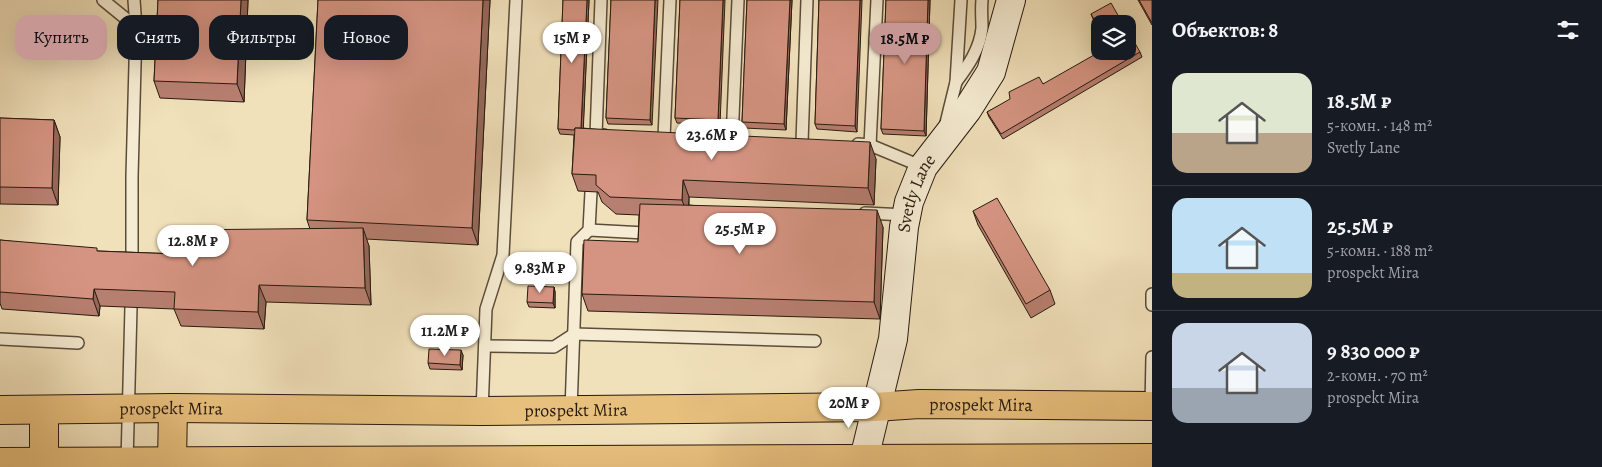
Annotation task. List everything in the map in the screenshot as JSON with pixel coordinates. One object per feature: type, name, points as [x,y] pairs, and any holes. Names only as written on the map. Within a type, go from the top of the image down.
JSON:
[{"type":"main road","name":"prospekt Mira","points":[[0,410],[173,408],[482,411],[875,407],[919,404],[1151,406]]},
{"type":"main road","points":[[172,462],[173,408]]},
{"type":"main road","points":[[44,410],[44,462]]},
{"type":"main road","points":[[0,462],[243,464],[862,463],[1152,458]]},
{"type":"street","name":"Svetly Lane","points":[[862,463],[893,339],[908,202],[924,166],[967,110],[991,72],[1012,0]]},
{"type":"lane","points":[[103,0],[121,15]]},
{"type":"lane","points":[[134,0],[135,15]]},
{"type":"lane","points":[[482,411],[486,309],[503,255],[516,0]]},
{"type":"lane","points":[[601,0],[596,135],[616,136]]},
{"type":"lane","points":[[664,138],[670,0]]},
{"type":"lane","points":[[732,140],[738,0]]},
{"type":"lane","points":[[802,142],[807,0]]},
{"type":"lane","points":[[870,145],[877,0]]},
{"type":"lane","points":[[940,144],[956,82],[960,0]]},
{"type":"lane","points":[[956,82],[972,60],[982,30],[982,0]]},
{"type":"lane","points":[[132,270],[135,60]]},
{"type":"lane","points":[[851,144],[870,145],[924,166]]},
{"type":"lane","points":[[571,410],[577,242],[589,230],[591,192]]},
{"type":"lane","points":[[858,213],[906,215]]},
{"type":"lane","points":[[589,230],[645,233]]},
{"type":"lane","points":[[1152,294],[1152,306]]},
{"type":"lane","points":[[127,462],[131,307]]},
{"type":"lane","points":[[485,346],[554,347],[574,334],[815,341]]},
{"type":"lane","points":[[0,340],[78,343]]},
{"type":"lane","points":[[1151,406],[1152,357]]},
{"type":"building","points":[[158,0],[241,0],[240,15],[209,15],[209,60],[238,60],[237,84],[154,81],[155,60],[199,60],[199,15],[157,15]]},
{"type":"building","points":[[318,0],[483,0],[472,228],[307,220]]},
{"type":"building","points":[[563,0],[587,0],[581,128],[575,128],[574,130],[558,129]]},
{"type":"building","points":[[611,0],[655,0],[650,120],[606,118]]},
{"type":"building","points":[[680,0],[723,0],[718,120],[675,118]]},
{"type":"building","points":[[747,0],[790,0],[784,124],[742,122]]},
{"type":"building","points":[[819,0],[860,0],[855,126],[815,124]]},
{"type":"building","points":[[886,0],[928,0],[924,131],[881,129]]},
{"type":"building","points":[[1139,0],[1152,0],[1152,23]]},
{"type":"building","points":[[1111,3],[1118,15],[1092,15]]},
{"type":"building","points":[[1136,45],[1140,52],[1136,54]]},
{"type":"building","points":[[1091,57],[1091,60],[1126,60],[1001,134],[987,112],[1010,99],[1009,92],[1039,77],[1043,84]]},
{"type":"building","points":[[0,118],[54,120],[52,188],[0,187]]},
{"type":"building","points":[[575,128],[870,142],[868,188],[683,180],[682,200],[610,197],[596,185],[596,175],[572,174]]},
{"type":"building","points":[[997,198],[1050,290],[1026,304],[973,211]]},
{"type":"building","points":[[640,204],[877,210],[874,302],[582,294],[584,240],[638,242]]},
{"type":"building","points":[[363,228],[365,288],[259,285],[258,312],[174,309],[175,292],[94,289],[93,299],[0,292],[0,240],[97,248],[97,251],[177,254],[177,230]]},
{"type":"building","points":[[528,286],[554,287],[553,303],[527,302]]},
{"type":"building","points":[[429,349],[461,350],[460,365],[428,363]]}]
